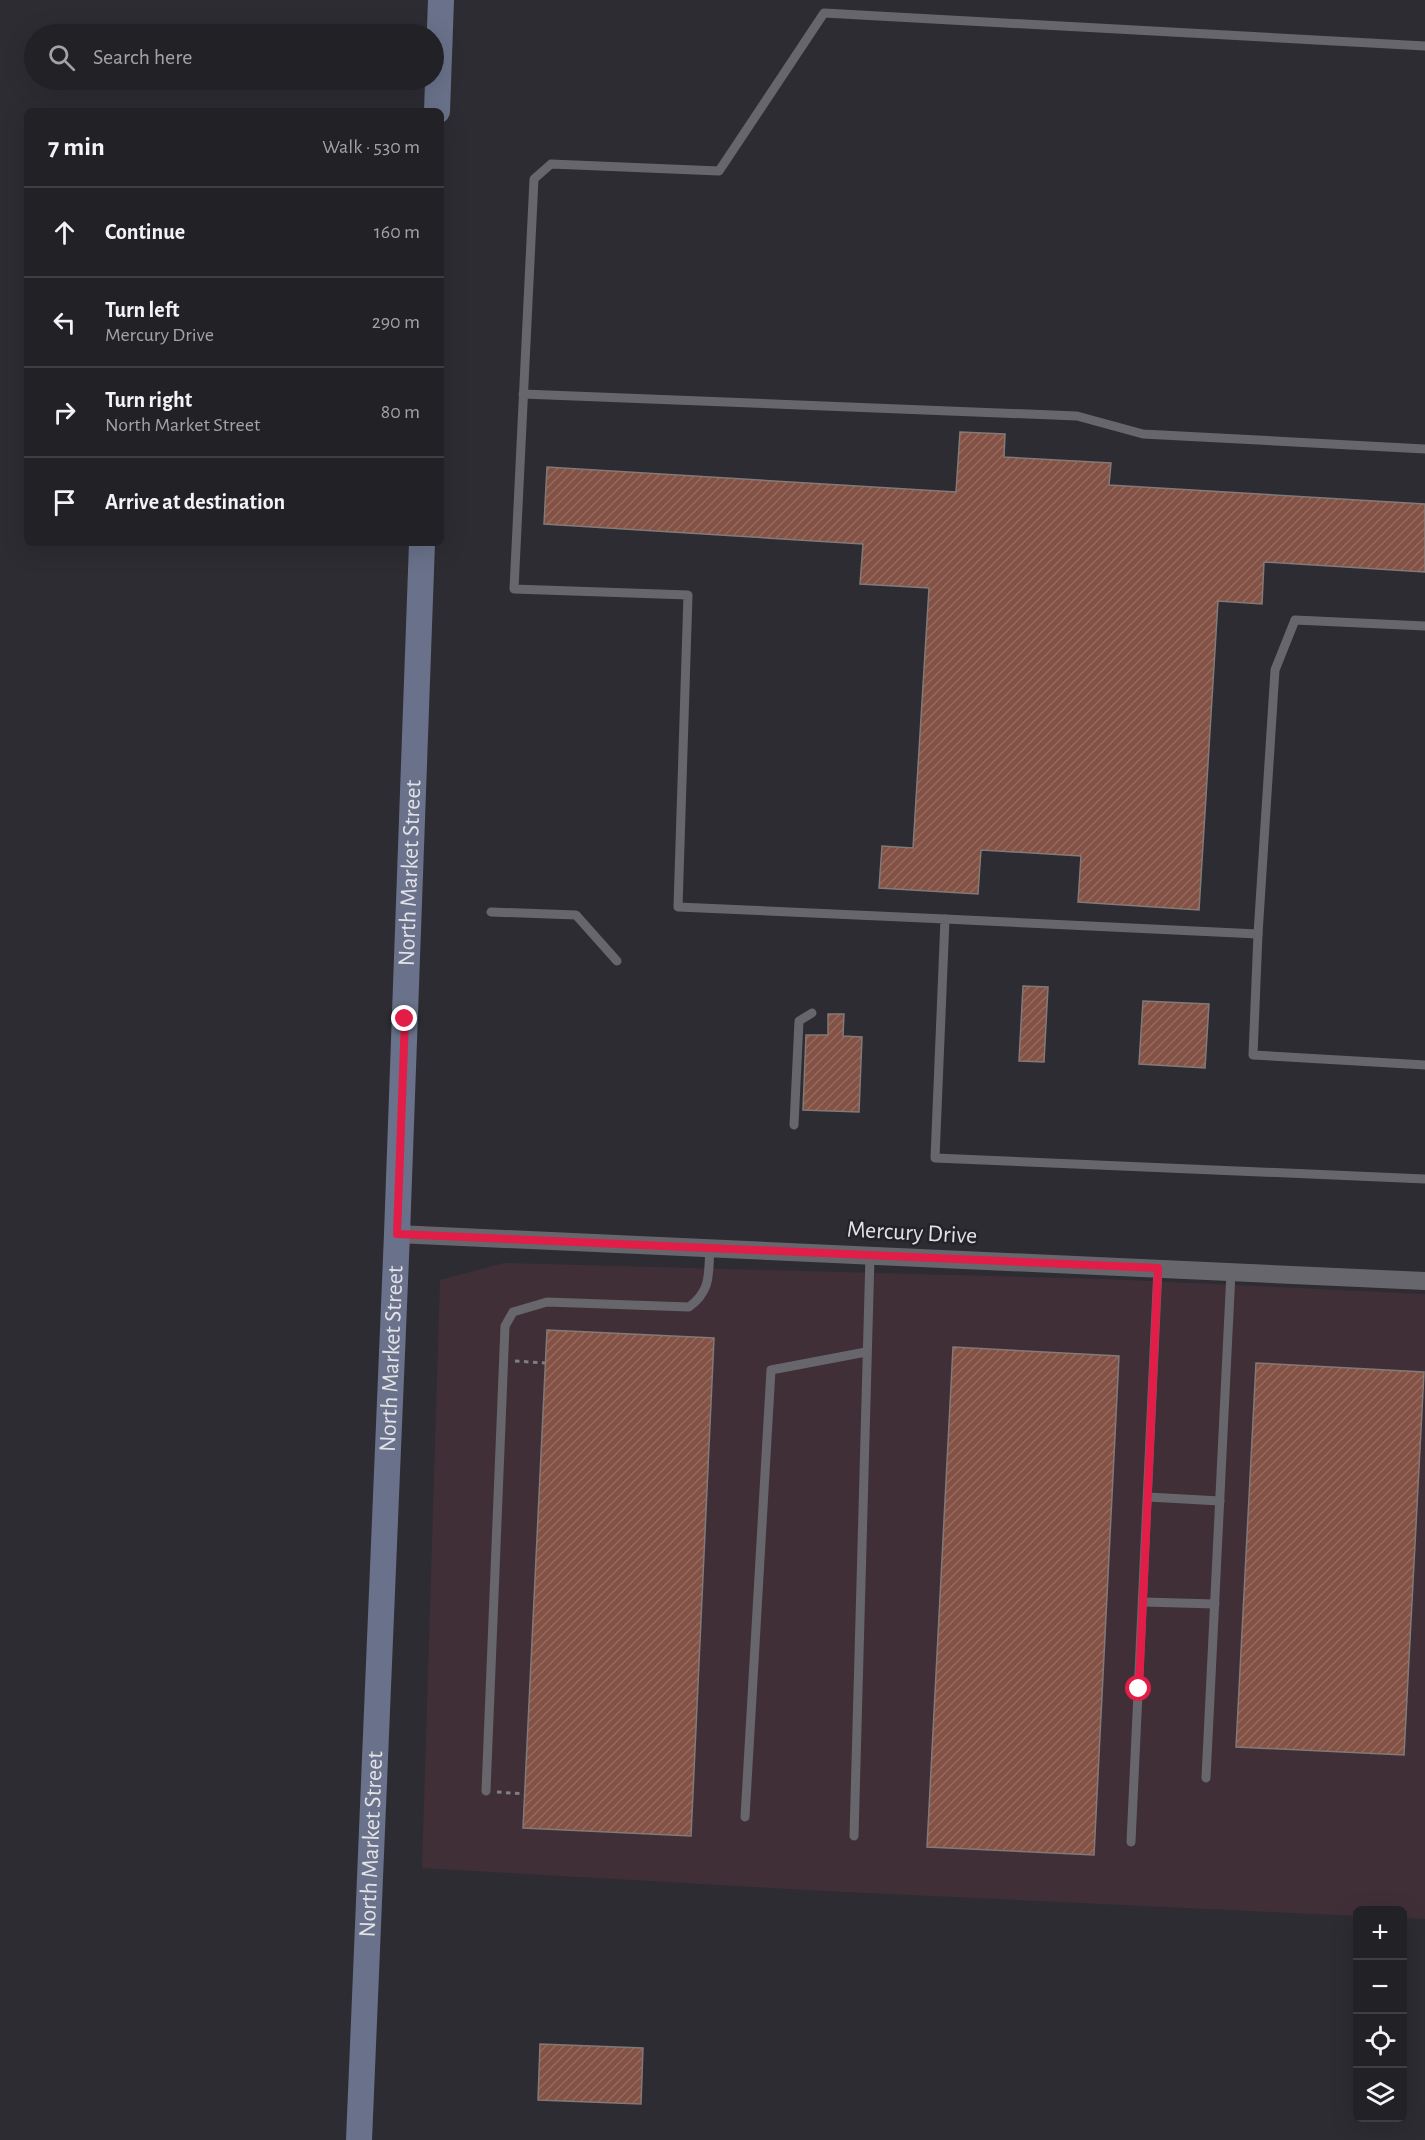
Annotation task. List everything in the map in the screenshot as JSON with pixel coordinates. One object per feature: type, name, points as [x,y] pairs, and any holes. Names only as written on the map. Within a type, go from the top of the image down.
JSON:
[{"type":"main road","points":[[440,24],[441,0]]},
{"type":"main road","points":[[437,108],[438,90]]},
{"type":"main road","name":"North Market Street","points":[[359,2140],[397,1234],[422,546]]},
{"type":"street","name":"Mercury Drive","points":[[397,1234],[1425,1281]]},
{"type":"lane","points":[[1258,934],[678,907],[688,595],[514,589],[534,178],[551,164],[719,171],[824,13],[1425,46]]},
{"type":"lane","points":[[523,394],[1077,416],[1143,434],[1425,449]]},
{"type":"lane","points":[[1425,626],[1295,620],[1275,670],[1258,934],[1253,1055],[1425,1065]]},
{"type":"lane","points":[[491,912],[576,915],[617,961]]},
{"type":"lane","points":[[945,919],[934,1158],[1425,1179]]},
{"type":"lane","points":[[794,1125],[799,1021],[812,1013]]},
{"type":"lane","points":[[486,1791],[505,1326],[513,1312],[547,1302],[688,1307],[702,1297],[708,1283],[710,1247]]},
{"type":"lane","points":[[854,1836],[870,1256]]},
{"type":"lane","points":[[1131,1842],[1158,1268]]},
{"type":"lane","points":[[1206,1778],[1231,1272]]},
{"type":"lane","points":[[745,1817],[771,1370],[866,1352]]},
{"type":"lane","points":[[1148,1497],[1220,1501]]},
{"type":"lane","points":[[1144,1602],[1215,1604]]},
{"type":"path","points":[[504,1361],[545,1363]]},
{"type":"path","points":[[486,1791],[525,1794]]},
{"type":"shaded area","points":[[504,1263],[1105,1279],[1425,1294],[1425,1919],[1407,1918],[1407,1906],[1353,1906],[1353,1916],[825,1891],[422,1868],[440,1280]]},
{"type":"building","points":[[960,432],[1005,434],[1004,457],[1111,463],[1109,485],[1425,504],[1425,572],[1264,562],[1262,604],[1218,601],[1199,910],[1078,902],[1081,856],[981,850],[978,894],[879,888],[882,846],[913,848],[929,588],[860,584],[863,544],[544,524],[547,467],[956,492]]},
{"type":"building","points":[[1023,986],[1048,987],[1044,1062],[1019,1061]]},
{"type":"building","points":[[1143,1001],[1209,1004],[1205,1068],[1139,1064]]},
{"type":"building","points":[[828,1014],[844,1014],[843,1036],[862,1037],[859,1112],[803,1110],[806,1035],[828,1035]]},
{"type":"building","points":[[547,1330],[714,1338],[691,1836],[523,1828]]},
{"type":"building","points":[[953,1347],[1119,1356],[1094,1855],[927,1847]]},
{"type":"building","points":[[1256,1363],[1424,1372],[1404,1755],[1236,1747]]},
{"type":"building","points":[[540,2044],[643,2048],[641,2104],[538,2100]]},
{"type":"route","points":[[405,1019],[397,1234],[1158,1268],[1139,1689]]}]
